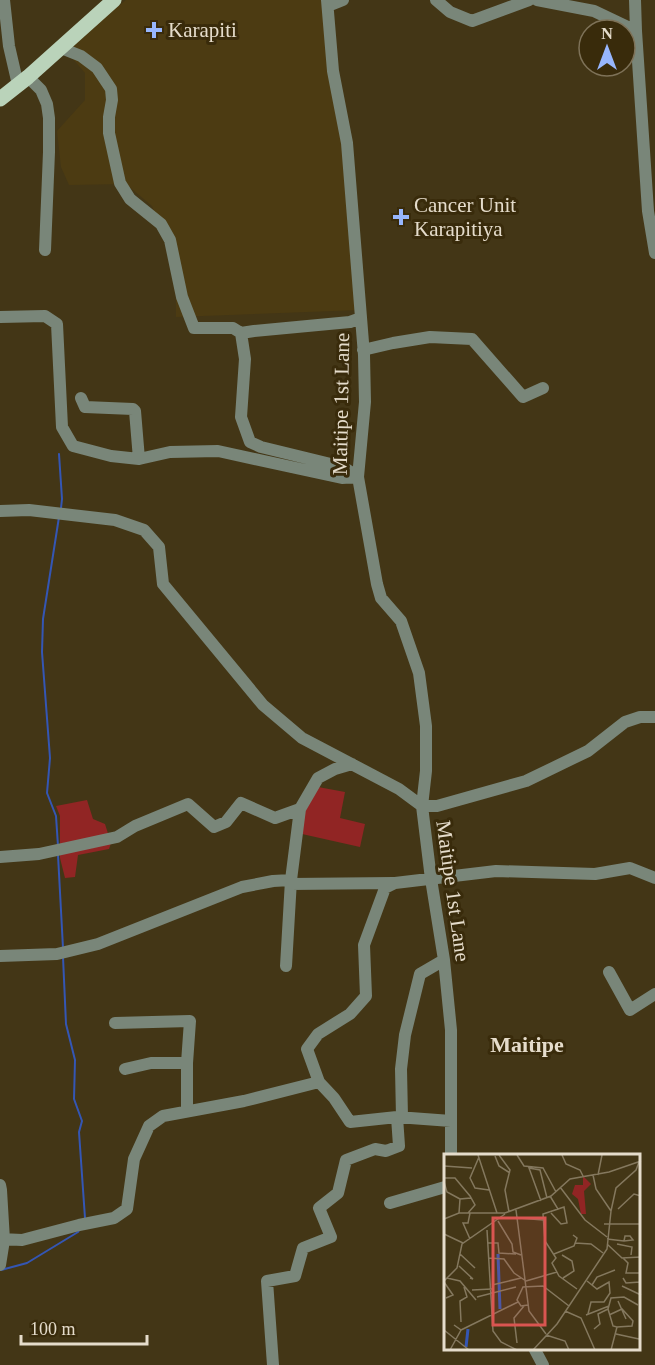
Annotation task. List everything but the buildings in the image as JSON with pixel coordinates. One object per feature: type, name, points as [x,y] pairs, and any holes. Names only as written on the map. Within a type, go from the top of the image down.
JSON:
[{"type":"main road","points":[[0,99],[114,0]]},
{"type":"street","points":[[4,0],[9,46],[23,81],[41,90],[47,104],[49,152],[45,250]]},
{"type":"street","points":[[328,3],[343,0]]},
{"type":"street","points":[[436,0],[450,12],[472,21],[529,0]]},
{"type":"street","points":[[537,0],[594,11],[608,18]]},
{"type":"street","points":[[636,0],[636,18]]},
{"type":"street","name":"Maitipe 1st Lane","points":[[328,3],[333,71],[347,143],[361,318],[364,402],[358,477],[377,585],[381,597],[401,621],[420,673],[426,726],[426,771],[422,806],[444,960],[451,1030],[452,1154]]},
{"type":"street","points":[[637,47],[648,211],[655,254]]},
{"type":"street","points":[[61,48],[81,56],[97,68],[111,89],[109,133],[120,183],[130,199],[161,224],[170,240],[182,297],[194,328],[233,328],[242,333],[351,322],[361,318]]},
{"type":"street","points":[[0,317],[45,316],[57,324],[62,427],[73,446],[111,456],[139,459],[170,452],[218,451],[342,478],[358,477]]},
{"type":"street","points":[[242,333],[245,359],[241,417],[250,442],[261,447],[343,467],[358,477]]},
{"type":"street","points":[[363,351],[430,337],[472,339],[523,397],[543,388]]},
{"type":"street","points":[[81,398],[85,407],[133,409],[135,411],[139,459]]},
{"type":"street","points":[[0,511],[29,510],[115,520],[144,530],[159,547],[163,584],[263,705],[302,738],[399,789],[422,806],[437,806],[526,781],[588,752],[625,722],[640,717],[655,717]]},
{"type":"street","points":[[286,966],[291,882],[300,809],[318,778],[335,769],[352,764]]},
{"type":"street","points":[[0,857],[39,854],[117,837],[135,826],[188,804],[214,826],[226,822],[241,802],[274,818],[300,809]]},
{"type":"street","points":[[0,956],[57,954],[98,944],[242,887],[273,881],[395,883],[496,871],[595,874],[630,868],[655,878]]},
{"type":"street","points":[[395,883],[385,888],[364,945],[366,996],[350,1014],[318,1034],[307,1049],[319,1082],[334,1098],[350,1122],[400,1117],[451,1121]]},
{"type":"street","points":[[273,1365],[267,1281],[295,1276],[303,1248],[331,1237],[319,1208],[338,1194],[346,1160],[375,1149],[386,1151],[399,1146],[401,1070],[405,1035],[420,974],[444,960]]},
{"type":"street","points":[[609,972],[630,1010],[655,994]]},
{"type":"street","points":[[115,1023],[190,1021],[187,1111]]},
{"type":"street","points":[[125,1069],[151,1063],[187,1063]]},
{"type":"street","points":[[2,1240],[22,1240],[114,1218],[127,1209],[134,1159],[149,1126],[163,1116],[244,1101],[319,1082]]},
{"type":"street","points":[[0,1185],[2,1190],[0,1265]]},
{"type":"street","points":[[390,1203],[444,1187]]},
{"type":"street","points":[[535,1350],[543,1365]]},
{"type":"shaded area","points":[[126,0],[327,0],[360,310],[176,317],[176,279],[168,246],[152,206],[126,184],[69,185],[61,167],[57,131],[85,100],[85,73],[65,50]]},
{"type":"shaded area","points":[[318,787],[345,792],[340,818],[365,824],[360,847],[302,834],[305,811]]},
{"type":"shaded area","points":[[87,800],[93,819],[105,824],[111,843],[109,849],[78,855],[75,877],[65,878],[60,858],[60,816],[56,806]]},
{"type":"waterway","points":[[59,454],[61,508]]},
{"type":"waterway","points":[[58,846],[56,816],[47,793],[50,758],[42,652],[43,619],[59,517]]},
{"type":"waterway","points":[[58,855],[63,948]]},
{"type":"waterway","points":[[63,957],[66,1024],[75,1060],[74,1099],[82,1121],[79,1132],[85,1218]]},
{"type":"waterway","points":[[1,1270],[27,1263],[80,1229]]},
{"type":"place","name":"Karapiti","points":[[154,30]]},
{"type":"place","name":"Cancer Unit Karapitiya","points":[[401,217]]},
{"type":"district","name":"Maitipe","points":[[527,1044]]}]
